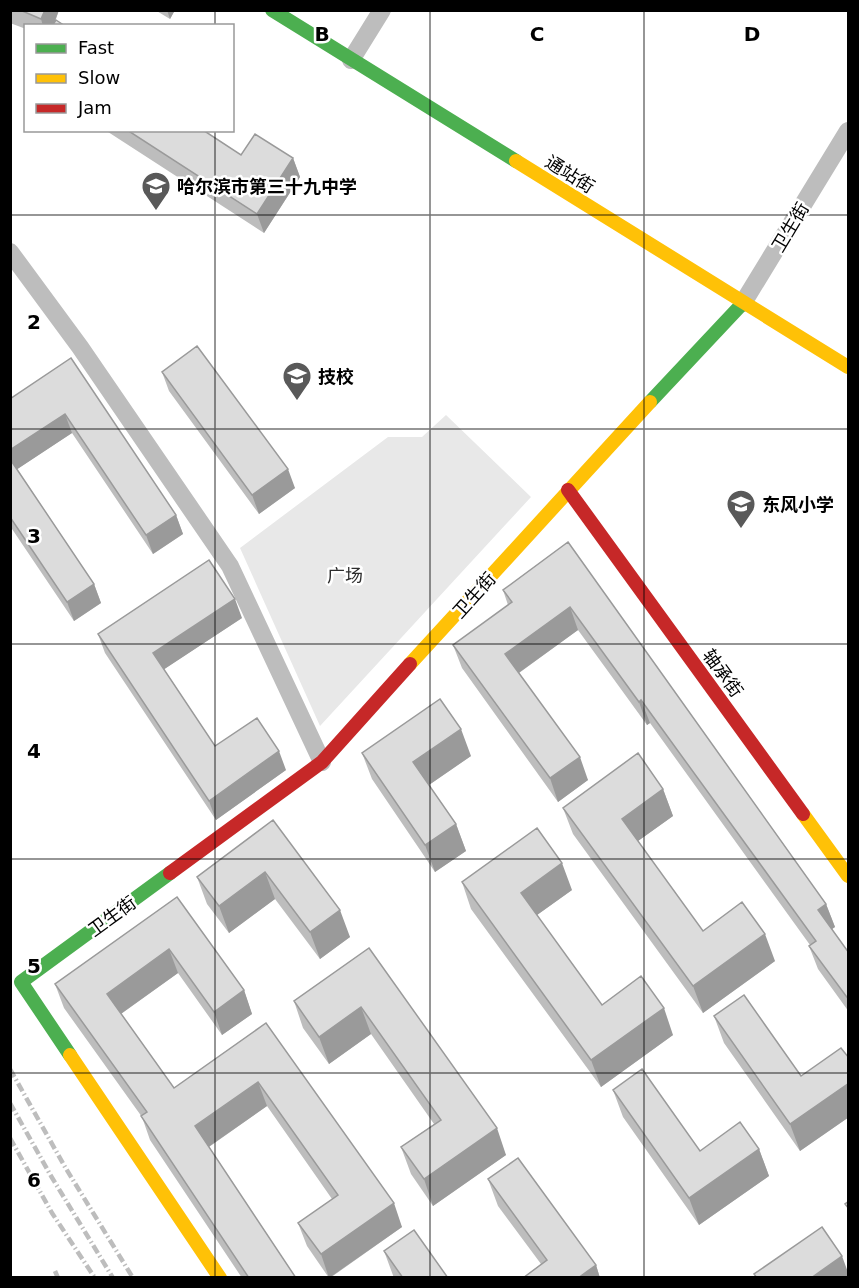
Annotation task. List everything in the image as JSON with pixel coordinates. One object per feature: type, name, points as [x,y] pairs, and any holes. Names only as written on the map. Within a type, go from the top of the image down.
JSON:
[{"type":"street","name":"通站街","points":[[272,10],[849,368]]},
{"type":"street","points":[[351,60],[382,10]]},
{"type":"street","name":"卫生街","points":[[220,1278],[21,982],[322,762],[568,490],[743,303],[849,131]]},
{"type":"street","points":[[10,252],[80,347],[230,566],[322,762]]},
{"type":"street","name":"轴承街","points":[[568,490],[849,876]]},
{"type":"green space","name":"广场","points":[[446,415],[531,497],[320,726],[240,548],[388,437],[422,437]]},
{"type":"building","points":[[20,10],[45,10],[41,19]]},
{"type":"building","points":[[130,132],[206,132],[241,155],[255,134],[293,158],[257,214]]},
{"type":"building","points":[[197,346],[288,469],[252,495],[162,372]]},
{"type":"building","points":[[71,358],[176,515],[146,535],[65,414],[10,450],[10,399]]},
{"type":"building","points":[[10,459],[94,584],[67,602],[10,517]]},
{"type":"building","points":[[568,542],[826,904],[818,910],[849,953],[849,1000],[809,946],[816,941],[641,700],[639,702],[570,607],[505,654],[580,757],[550,778],[453,645],[512,602],[503,590]]},
{"type":"building","points":[[209,560],[235,599],[153,653],[215,746],[257,718],[279,751],[209,801],[98,634]]},
{"type":"building","points":[[440,699],[461,729],[413,762],[456,824],[425,845],[362,753]]},
{"type":"building","points":[[638,753],[663,789],[622,819],[703,931],[742,902],[765,934],[693,986],[563,808]]},
{"type":"building","points":[[273,820],[340,910],[310,932],[265,872],[219,906],[197,877]]},
{"type":"building","points":[[537,828],[562,863],[521,893],[602,1005],[641,976],[664,1008],[591,1060],[462,882]]},
{"type":"building","points":[[177,897],[244,990],[214,1012],[169,949],[107,994],[174,1088],[266,1023],[394,1203],[321,1254],[298,1223],[338,1195],[258,1082],[195,1126],[296,1278],[249,1278],[141,1116],[147,1112],[55,984]]},
{"type":"building","points":[[369,948],[497,1128],[424,1179],[401,1147],[441,1120],[361,1007],[319,1037],[294,1001]]},
{"type":"building","points":[[744,995],[801,1076],[841,1048],[849,1058],[849,1083],[790,1124],[714,1016]]},
{"type":"building","points":[[642,1069],[700,1151],[740,1122],[759,1149],[689,1198],[613,1090]]},
{"type":"building","points":[[518,1158],[596,1265],[578,1278],[523,1278],[547,1260],[488,1179]]},
{"type":"building","points":[[822,1227],[842,1256],[811,1278],[757,1278],[754,1274]]},
{"type":"building","points":[[414,1230],[448,1278],[403,1278],[384,1251]]},
{"type":"railway","points":[[10,1069],[65,1167],[133,1278]]},
{"type":"railway","points":[[10,1103],[113,1278]]},
{"type":"railway","points":[[10,1138],[52,1213],[95,1278]]},
{"type":"railway","points":[[55,1271],[58,1278]]},
{"type":"traffic: fast","points":[[272,10],[516,161]]},
{"type":"traffic: fast","points":[[650,402],[743,303]]},
{"type":"traffic: fast","points":[[70,1055],[21,982],[170,873]]},
{"type":"traffic: slow","points":[[516,161],[848,367]]},
{"type":"traffic: slow","points":[[410,664],[650,402]]},
{"type":"traffic: slow","points":[[803,814],[848,876]]},
{"type":"traffic: slow","points":[[70,1055],[220,1278]]},
{"type":"traffic: jam","points":[[568,490],[803,814]]},
{"type":"traffic: jam","points":[[170,873],[322,762],[410,664]]},
{"type":"place","name":"哈尔滨市第三十九中学","points":[[156,212]]},
{"type":"place","name":"技校","points":[[297,402]]},
{"type":"place","name":"东风小学","points":[[741,530]]}]
